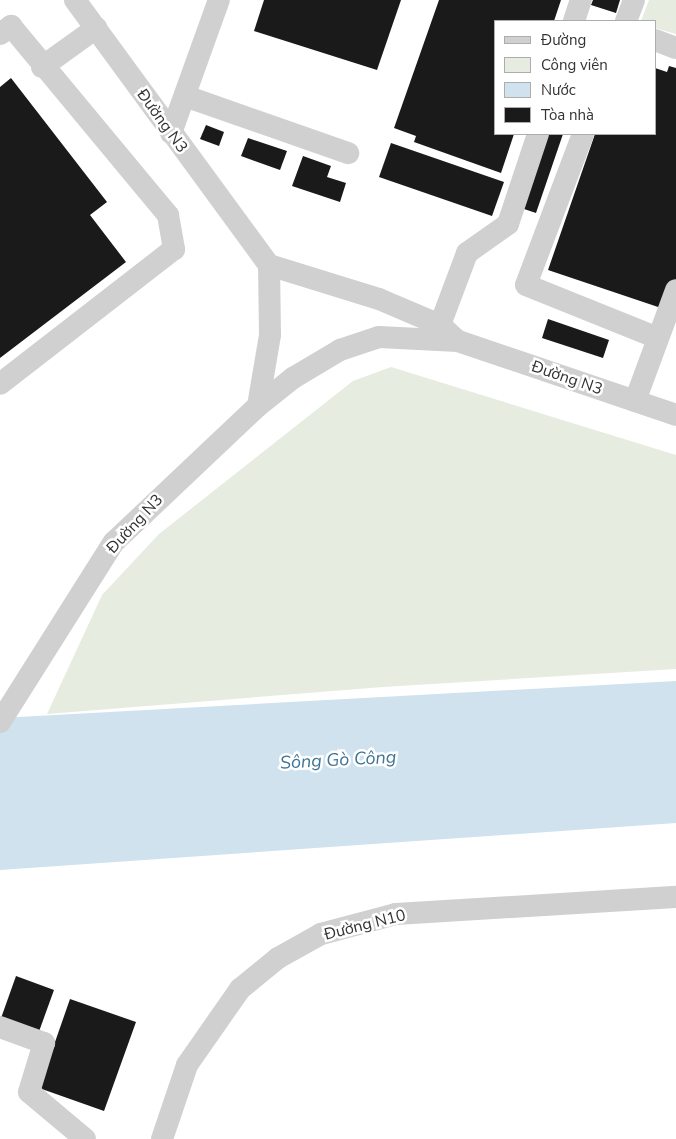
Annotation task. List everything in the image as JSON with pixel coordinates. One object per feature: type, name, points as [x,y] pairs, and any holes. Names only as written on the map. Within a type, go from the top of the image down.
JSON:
[{"type":"street","name":"Đường N3","points":[[76,0],[171,133],[269,265],[379,299],[440,325],[458,341]]},
{"type":"street","points":[[171,133],[220,0]]},
{"type":"street","points":[[574,20],[581,0]]},
{"type":"street","points":[[626,20],[634,0]]},
{"type":"street","points":[[42,67],[96,28]]},
{"type":"street","points":[[0,384],[174,249],[168,216],[42,67],[5,30]]},
{"type":"street","points":[[656,40],[676,48]]},
{"type":"street","points":[[184,96],[348,153]]},
{"type":"street","points":[[440,325],[468,253],[508,224],[538,135]]},
{"type":"street","points":[[583,135],[526,285],[658,338]]},
{"type":"street","points":[[258,406],[270,335],[269,265]]},
{"type":"street","points":[[635,401],[676,290]]},
{"type":"street","name":"Đường N3","points":[[0,722],[114,542],[258,406],[293,378],[340,350],[379,337],[458,341],[676,415]]},
{"type":"street","name":"Đường N10","points":[[162,1139],[187,1065],[240,989],[278,958],[321,934],[396,914],[676,897]]},
{"type":"street","points":[[0,1027],[44,1043],[29,1092],[85,1139]]},
{"type":"green space","points":[[649,0],[676,0],[676,34],[656,28],[656,20],[641,20]]},
{"type":"green space","points":[[391,367],[676,455],[676,669],[383,687],[47,714],[102,595],[159,534],[353,381]]},
{"type":"water","name":"Sông Gò Công","points":[[676,681],[676,823],[0,870],[0,718]]},
{"type":"building","points":[[264,0],[401,0],[377,70],[254,31]]},
{"type":"building","points":[[439,0],[561,0],[554,20],[493,20],[493,135],[514,135],[501,173],[414,142],[416,136],[394,128]]},
{"type":"building","points":[[593,0],[620,0],[616,13],[591,5]]},
{"type":"building","points":[[669,66],[676,68],[676,282],[667,310],[548,270],[595,135],[656,135],[656,68],[667,72]]},
{"type":"building","points":[[11,78],[107,202],[90,215],[126,262],[0,358],[0,87]]},
{"type":"building","points":[[206,125],[224,132],[219,146],[200,139]]},
{"type":"building","points":[[540,135],[563,135],[536,213],[515,206]]},
{"type":"building","points":[[248,138],[287,151],[280,170],[241,156]]},
{"type":"building","points":[[391,143],[504,182],[492,216],[379,177]]},
{"type":"building","points":[[303,156],[331,166],[327,177],[346,183],[340,202],[292,186]]},
{"type":"building","points":[[548,319],[609,340],[603,358],[542,338]]},
{"type":"building","points":[[16,976],[54,990],[37,1037],[0,1021]]},
{"type":"building","points":[[70,999],[136,1022],[104,1111],[39,1088]]}]
